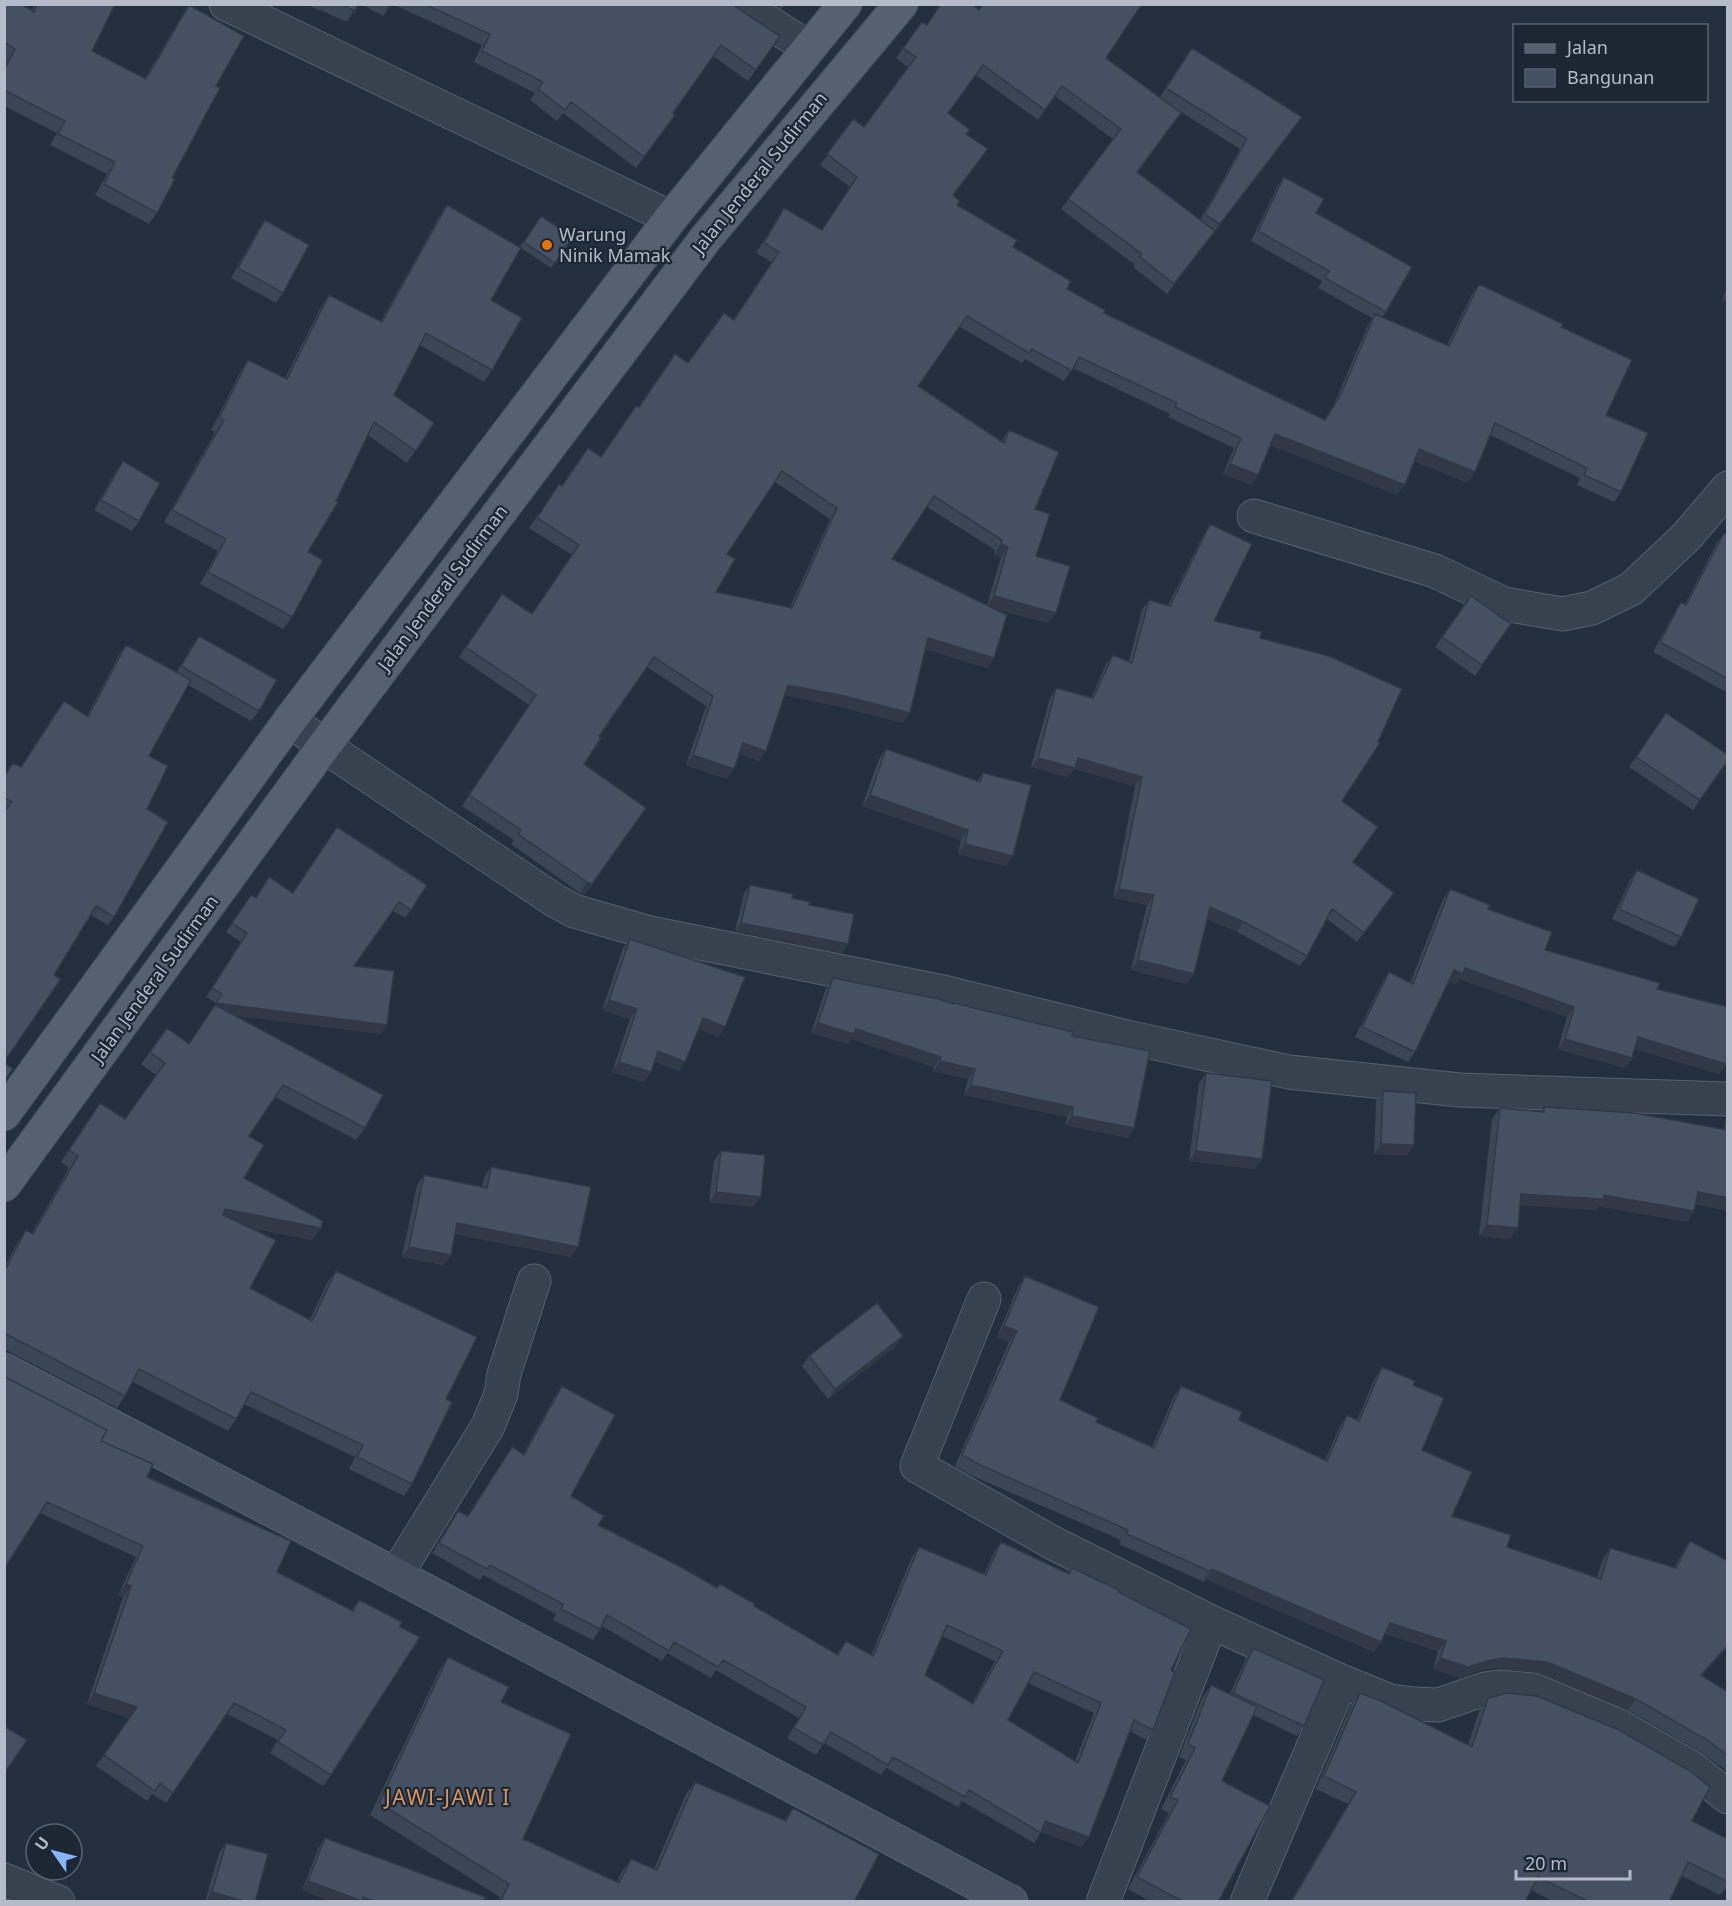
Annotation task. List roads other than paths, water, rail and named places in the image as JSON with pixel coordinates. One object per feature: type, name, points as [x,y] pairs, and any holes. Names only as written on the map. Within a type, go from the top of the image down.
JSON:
[{"type":"main road","points":[[4,1114],[290,720],[671,218],[845,4]]},
{"type":"main road","name":"Jalan Jenderal Sudirman","points":[[4,1185],[324,746],[706,238],[901,4]]},
{"type":"street","points":[[226,4],[671,218]]},
{"type":"street","points":[[740,4],[809,48]]},
{"type":"street","points":[[1254,516],[1435,571],[1504,604],[1563,614],[1592,608],[1631,589],[1686,537],[1728,488]]},
{"type":"street","points":[[290,720],[324,746],[554,900],[574,911],[650,933],[943,992],[1127,1037],[1289,1072],[1460,1090],[1728,1099]]},
{"type":"street","points":[[396,1575],[488,1426],[501,1394],[504,1374],[534,1281]]},
{"type":"street","points":[[984,1299],[917,1466],[1053,1543],[1211,1622],[1390,1701],[1438,1705],[1485,1689],[1498,1687],[1533,1690],[1618,1726],[1692,1768],[1728,1797]]},
{"type":"street","points":[[4,1371],[396,1575],[1011,1902]]},
{"type":"street","points":[[1103,1902],[1211,1622]]},
{"type":"street","points":[[1247,1902],[1341,1681]]},
{"type":"street","points":[[4,1880],[58,1902]]},
{"type":"place","name":"Warung Ninik Mamak","points":[[547,245]]},
{"type":"district","name":"JAWI-JAWI I","points":[[448,1798]]}]
